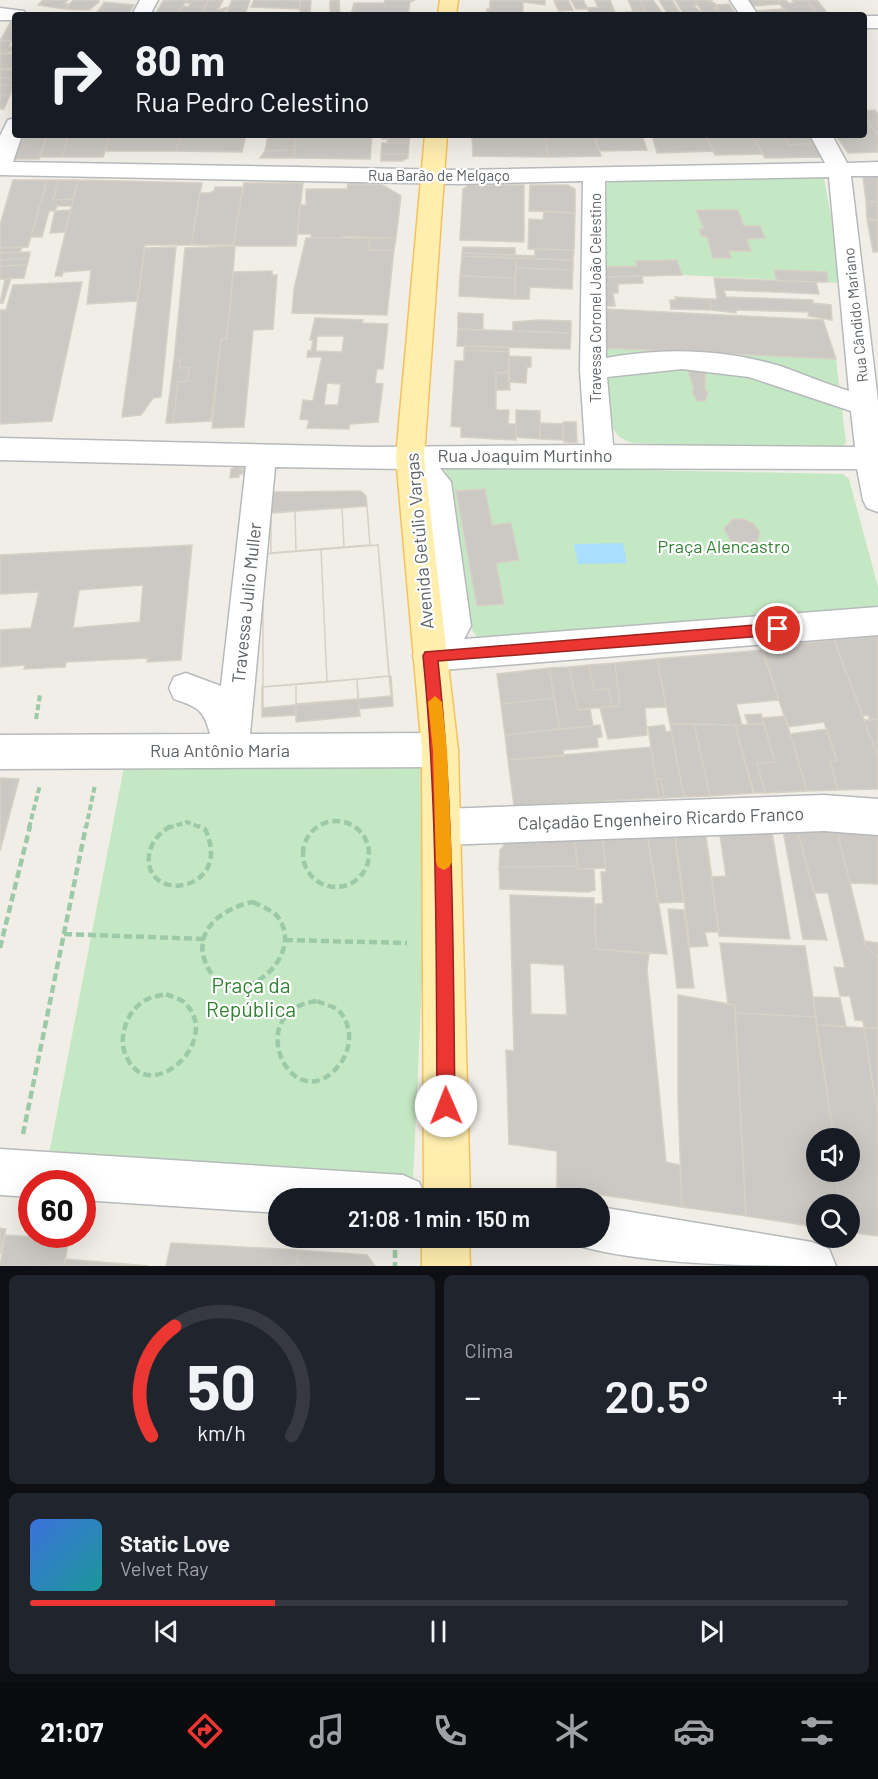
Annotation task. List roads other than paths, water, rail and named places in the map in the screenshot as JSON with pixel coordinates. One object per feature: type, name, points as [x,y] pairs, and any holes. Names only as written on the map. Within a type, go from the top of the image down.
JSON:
[{"type":"main road","name":"Avenida Getúlio Vargas","points":[[410,457],[436,138]]},
{"type":"main road","name":"Avenida Getúlio Vargas","points":[[430,656],[440,750],[443,827],[447,1188]]},
{"type":"main road","points":[[446,1248],[446,1266]]},
{"type":"street","points":[[0,167],[12,133]]},
{"type":"street","name":"Rua Cândido Mariano","points":[[822,138],[839,171],[870,458],[878,500]]},
{"type":"street","name":"Rua Barão de Melgaço","points":[[0,167],[433,177],[594,176],[878,169]]},
{"type":"street","name":"Travessa Coronel João Celestino","points":[[594,176],[593,370],[600,456]]},
{"type":"street","points":[[593,370],[659,360],[751,368],[788,379],[836,399],[865,404]]},
{"type":"street","name":"Rua Joaquim Murtinho","points":[[0,449],[262,456],[870,458]]},
{"type":"street","name":"Travessa Julio Muller","points":[[231,751],[262,456]]},
{"type":"street","points":[[410,457],[436,482],[455,626],[430,656]]},
{"type":"street","points":[[430,656],[878,621]]},
{"type":"street","points":[[186,688],[212,697],[219,704],[231,751]]},
{"type":"street","name":"Rua Antônio Maria","points":[[0,752],[440,750]]},
{"type":"street","name":"Calçadão Engenheiro Ricardo Franco","points":[[443,827],[824,813],[878,817]]},
{"type":"street","points":[[6,1154],[313,1188]]},
{"type":"street","points":[[610,1232],[812,1266]]},
{"type":"water","points":[[623,543],[627,563],[578,564],[574,544]]},
{"type":"park label","name":"Praça Alencastro","points":[[724,547]]},
{"type":"park label","name":"Praça da República","points":[[251,998]]}]
